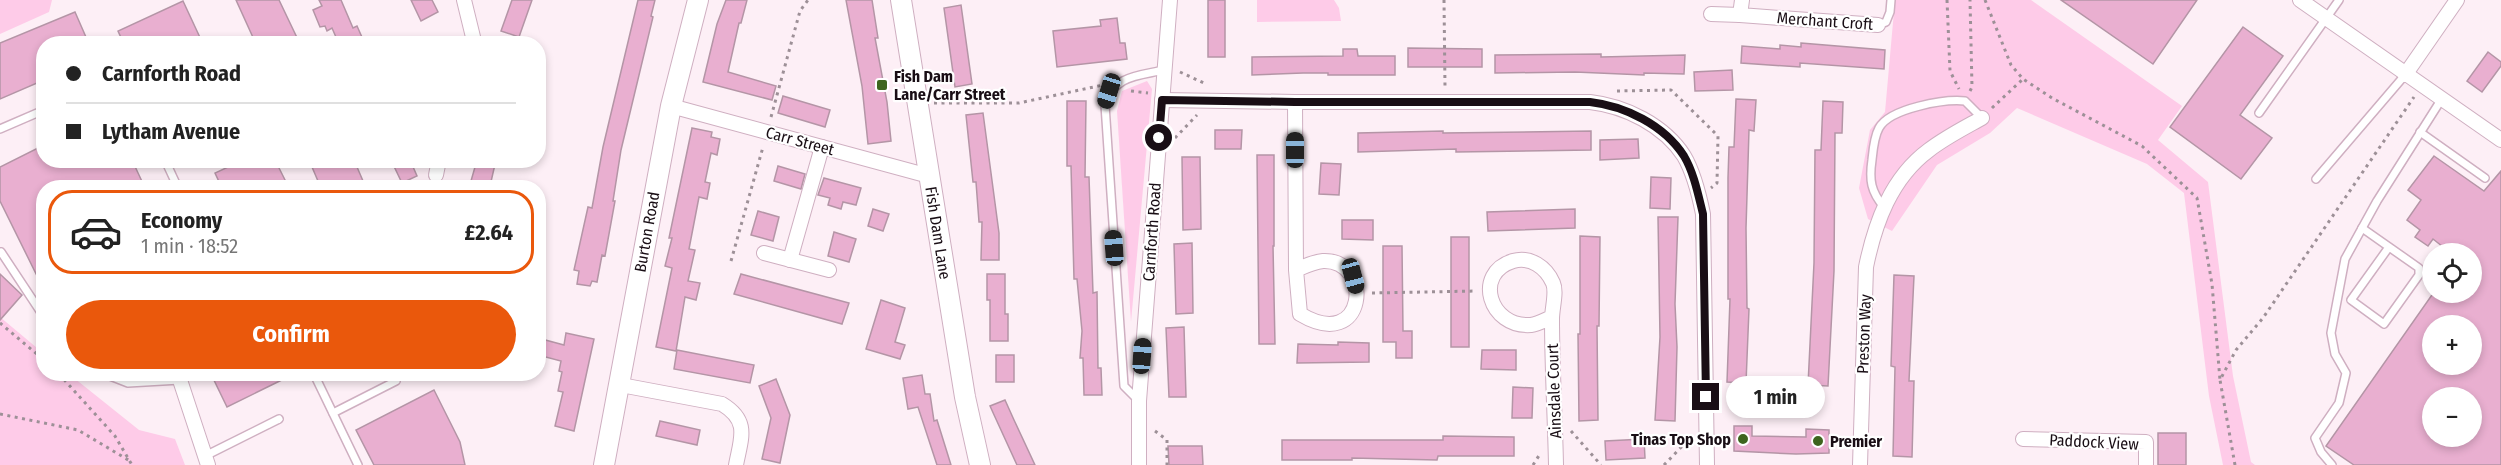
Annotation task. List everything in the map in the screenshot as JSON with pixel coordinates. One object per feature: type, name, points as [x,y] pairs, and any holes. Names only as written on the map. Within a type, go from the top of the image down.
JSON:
[{"type":"street","points":[[464,0],[472,36]]},
{"type":"street","name":"Burton Road","points":[[604,465],[621,385],[650,208],[671,106],[698,0]]},
{"type":"street","name":"Fish Dam Lane","points":[[901,0],[966,397],[980,465]]},
{"type":"street","name":"Carnforth Road","points":[[1139,465],[1139,401],[1170,0]]},
{"type":"street","points":[[1740,15],[1742,0]]},
{"type":"street","points":[[2300,0],[2501,140]]},
{"type":"street","points":[[2405,75],[2457,0]]},
{"type":"street","name":"Merchant Croft","points":[[1711,14],[1878,25]]},
{"type":"street","points":[[1162,98],[1212,94],[1295,102],[1590,102],[1609,104],[1643,119],[1684,156],[1703,214],[1707,465]]},
{"type":"street","points":[[1295,102],[1296,270],[1300,314],[1314,323],[1330,325],[1345,321],[1355,309],[1358,294],[1353,276],[1340,266],[1325,261],[1296,270]]},
{"type":"street","name":"Carr Street","points":[[671,106],[929,176]]},
{"type":"street","name":"Preston Way","points":[[1860,465],[1866,267],[1871,241],[1893,189],[1927,151],[1982,118]]},
{"type":"street","points":[[790,260],[822,147]]},
{"type":"street","points":[[436,175],[438,168]]},
{"type":"street","points":[[764,253],[829,270]]},
{"type":"street","name":"Ainsdale Court","points":[[1552,317],[1531,325],[1513,323],[1498,315],[1490,301],[1490,291],[1497,272],[1512,261],[1529,259],[1541,267],[1554,284],[1552,317],[1556,465]]},
{"type":"street","points":[[180,381],[207,461]]},
{"type":"street","points":[[621,385],[722,405],[734,411],[741,420],[742,434],[736,465]]},
{"type":"street","name":"Paddock View","points":[[2023,439],[2146,442],[2146,465]]},
{"type":"lane","name":"Merchant Croft","points":[[1878,25],[1886,22],[1891,0]]},
{"type":"lane","points":[[2259,113],[2339,0]]},
{"type":"lane","points":[[1139,401],[1124,386],[1105,105],[1109,91],[1122,80],[1164,67]]},
{"type":"lane","points":[[2316,179],[2405,75]]},
{"type":"lane","points":[[2332,465],[2321,452],[2315,438],[2339,404],[2346,373],[2335,354],[2331,333],[2345,259],[2441,99]]},
{"type":"lane","points":[[1884,207],[1874,195],[1870,181],[1879,128],[1891,117],[1950,100],[1965,101],[1982,118]]},
{"type":"lane","points":[[0,129],[36,113]]},
{"type":"lane","points":[[2420,132],[2485,178]]},
{"type":"lane","points":[[2362,228],[2389,247],[2418,268],[2420,275],[2384,324],[2351,300],[2389,247]]},
{"type":"lane","points":[[1,252],[36,305]]},
{"type":"lane","points":[[123,381],[128,383],[145,381]]},
{"type":"lane","points":[[317,381],[358,465]]},
{"type":"lane","points":[[333,413],[396,381]]},
{"type":"lane","points":[[207,461],[279,419]]},
{"type":"path","points":[[1444,0],[1446,101]]},
{"type":"path","points":[[1947,0],[1950,71],[1965,101]]},
{"type":"path","points":[[1965,101],[1972,87],[1970,0]]},
{"type":"path","points":[[1985,0],[2011,65],[2023,79],[2052,98],[2142,146],[2197,198],[2212,284],[2220,380],[2235,465]]},
{"type":"path","points":[[1157,156],[1212,94],[1164,67]]},
{"type":"path","points":[[1982,118],[2023,79]]},
{"type":"path","points":[[917,102],[1019,103],[1122,80]]},
{"type":"path","points":[[2220,380],[2236,350],[2264,318],[2422,86]]},
{"type":"path","points":[[1114,88],[1162,98]]},
{"type":"path","points":[[1609,104],[1615,91],[1671,90],[1718,136],[1717,183],[1700,200]]},
{"type":"path","points":[[1358,294],[1490,291]]},
{"type":"path","points":[[0,323],[36,353]]},
{"type":"path","points":[[65,381],[115,436],[132,465]]},
{"type":"path","points":[[1554,411],[1601,465]]},
{"type":"path","points":[[0,414],[78,430],[130,461]]},
{"type":"path","points":[[1139,420],[1167,440],[1167,465]]},
{"type":"path","points":[[1664,465],[1706,420]]},
{"type":"shaded area","points":[[0,0],[52,0],[49,12],[0,34]]},
{"type":"shaded area","points":[[1257,0],[1334,0],[1339,8],[1341,21],[1257,22]]},
{"type":"shaded area","points":[[1895,0],[2031,0],[2182,106],[2158,140],[2208,182],[2233,376],[2251,462],[2255,465],[2223,465],[2209,396],[2184,193],[2147,164],[2017,108],[1990,133],[1937,165],[1892,231],[1868,219],[1859,188],[1870,130],[1885,112]]},
{"type":"shaded area","points":[[1147,81],[1152,89],[1131,322],[1117,111],[1122,91]]},
{"type":"shaded area","points":[[0,317],[36,347],[36,381],[78,381],[139,430],[175,439],[185,465],[0,465]]},
{"type":"building","points":[[236,0],[279,0],[296,36],[252,36]]},
{"type":"building","points":[[319,0],[341,0],[353,28],[357,26],[361,36],[336,36],[332,28],[327,31],[325,26],[320,27],[313,10],[322,6]]},
{"type":"building","points":[[411,0],[432,0],[438,12],[421,21]]},
{"type":"building","points":[[512,0],[532,0],[519,36],[501,31]]},
{"type":"building","points":[[638,0],[655,0],[651,16],[653,17],[621,150],[605,256],[602,255],[597,282],[592,281],[590,286],[577,284],[579,271],[574,270],[588,207],[592,208],[603,147]]},
{"type":"building","points":[[726,0],[747,0],[741,23],[739,23],[728,72],[776,86],[772,100],[703,82],[717,24]]},
{"type":"building","points":[[846,0],[872,0],[878,38],[875,38],[887,102],[891,141],[868,144],[862,86]]},
{"type":"building","points":[[1208,0],[1225,0],[1225,57],[1208,57]]},
{"type":"building","points":[[2061,0],[2197,0],[2153,64]]},
{"type":"building","points":[[183,1],[199,36],[120,36],[118,31]]},
{"type":"building","points":[[961,5],[972,84],[955,87],[944,8]]},
{"type":"building","points":[[75,12],[86,36],[36,36],[36,83],[0,99],[0,43]]},
{"type":"building","points":[[1117,18],[1120,43],[1125,43],[1127,59],[1057,67],[1053,31],[1101,26],[1100,20]]},
{"type":"building","points":[[2243,27],[2283,56],[2240,115],[2272,138],[2241,179],[2170,127]]},
{"type":"building","points":[[1801,43],[1885,50],[1884,69],[1800,63],[1800,67],[1741,63],[1742,46],[1780,49],[1780,45],[1801,47]]},
{"type":"building","points":[[1408,48],[1482,49],[1482,67],[1408,67]]},
{"type":"building","points":[[1343,49],[1357,49],[1358,56],[1395,56],[1395,75],[1303,73],[1252,75],[1252,57],[1343,56]]},
{"type":"building","points":[[2488,52],[2501,62],[2501,66],[2482,92],[2467,81]]},
{"type":"building","points":[[1601,54],[1601,57],[1685,55],[1684,74],[1495,73],[1495,55]]},
{"type":"building","points":[[1732,70],[1733,90],[1695,91],[1694,72]]},
{"type":"building","points":[[783,96],[830,110],[825,127],[778,113]]},
{"type":"building","points":[[1736,99],[1756,100],[1754,131],[1749,130],[1746,228],[1747,308],[1749,309],[1746,383],[1727,382],[1730,299],[1728,299],[1728,178],[1729,147],[1734,147]]},
{"type":"building","points":[[1067,101],[1086,101],[1085,177],[1089,177],[1093,293],[1097,292],[1098,368],[1101,368],[1102,395],[1084,395],[1083,358],[1080,358],[1082,331],[1077,279],[1074,279],[1071,166],[1067,166]]},
{"type":"building","points":[[1823,101],[1843,102],[1842,133],[1835,133],[1834,271],[1828,386],[1808,385],[1814,263],[1815,150],[1821,150]]},
{"type":"building","points":[[983,113],[999,233],[999,260],[981,260],[982,222],[979,222],[976,182],[973,182],[966,115]]},
{"type":"building","points":[[692,128],[712,132],[711,137],[720,139],[717,155],[711,153],[705,182],[710,183],[707,199],[699,197],[689,249],[695,250],[688,281],[700,283],[696,300],[685,297],[676,351],[656,347],[672,268],[665,266],[672,238],[669,238]]},
{"type":"building","points":[[1215,130],[1242,130],[1241,149],[1215,149]]},
{"type":"building","points":[[1443,131],[1443,133],[1591,131],[1591,150],[1456,152],[1456,149],[1358,152],[1358,133]]},
{"type":"building","points":[[1638,139],[1639,158],[1600,160],[1600,140]]},
{"type":"building","points":[[36,149],[36,168],[136,168],[141,180],[36,180],[36,274],[0,201],[0,167]]},
{"type":"building","points":[[1257,155],[1274,155],[1275,344],[1259,344]]},
{"type":"building","points":[[2434,156],[2484,191],[2501,171],[2501,465],[2354,465],[2326,446],[2426,303],[2482,303],[2482,243],[2438,243],[2433,239],[2430,243],[2424,243],[2415,237],[2420,230],[2407,220],[2421,200],[2408,190]]},
{"type":"building","points":[[1182,157],[1200,157],[1201,229],[1183,230]]},
{"type":"building","points":[[1321,163],[1341,164],[1339,195],[1319,194]]},
{"type":"building","points":[[778,166],[805,174],[801,189],[774,181]]},
{"type":"building","points":[[226,168],[279,168],[285,180],[218,180],[215,173]]},
{"type":"building","points":[[312,168],[357,168],[363,180],[318,180]]},
{"type":"building","points":[[395,168],[414,168],[417,176],[408,180],[401,180]]},
{"type":"building","points":[[475,168],[494,168],[491,180],[471,180]]},
{"type":"building","points":[[1651,177],[1671,178],[1670,209],[1650,208]]},
{"type":"building","points":[[824,178],[861,188],[856,205],[843,202],[841,209],[828,205],[830,198],[818,195]]},
{"type":"building","points":[[873,209],[889,214],[883,231],[868,226]]},
{"type":"building","points":[[1575,209],[1575,228],[1488,231],[1487,212]]},
{"type":"building","points":[[758,211],[779,217],[773,241],[751,235]]},
{"type":"building","points":[[1658,217],[1678,217],[1675,421],[1655,420],[1660,337]]},
{"type":"building","points":[[1342,220],[1373,220],[1373,240],[1342,239]]},
{"type":"building","points":[[834,232],[856,239],[849,262],[828,256]]},
{"type":"building","points":[[1580,236],[1600,237],[1599,326],[1597,326],[1598,420],[1579,421],[1578,334],[1580,334]]},
{"type":"building","points":[[1451,237],[1469,237],[1469,347],[1451,347]]},
{"type":"building","points":[[1192,243],[1193,313],[1176,314],[1174,244]]},
{"type":"building","points":[[1383,246],[1402,246],[1403,331],[1412,331],[1412,358],[1396,358],[1396,342],[1383,342]]},
{"type":"building","points":[[0,274],[22,295],[0,320]]},
{"type":"building","points":[[741,274],[849,303],[842,324],[734,294]]},
{"type":"building","points":[[987,274],[1005,274],[1008,341],[990,341],[990,300],[987,300]]},
{"type":"building","points":[[1894,275],[1914,276],[1909,381],[1914,381],[1912,457],[1893,456],[1895,367],[1891,366]]},
{"type":"building","points":[[881,300],[905,308],[895,342],[905,345],[900,359],[866,349]]},
{"type":"building","points":[[1184,327],[1186,397],[1169,397],[1166,328]]},
{"type":"building","points":[[566,333],[594,339],[574,431],[555,426],[563,392],[558,391],[562,372],[559,371],[561,361],[546,357],[546,340],[564,345]]},
{"type":"building","points":[[1338,342],[1369,343],[1369,362],[1297,363],[1298,344],[1338,345]]},
{"type":"building","points":[[677,350],[754,365],[750,383],[674,369]]},
{"type":"building","points":[[1482,350],[1516,350],[1516,370],[1481,369]]},
{"type":"building","points":[[996,355],[1014,355],[1014,382],[996,382]]},
{"type":"building","points":[[922,375],[925,394],[930,394],[934,421],[937,420],[951,465],[937,465],[918,407],[908,409],[903,378]]},
{"type":"building","points":[[776,379],[790,415],[780,463],[762,459],[771,418],[759,386]]},
{"type":"building","points":[[214,381],[280,381],[227,407]]},
{"type":"building","points":[[1513,387],[1533,388],[1532,418],[1512,418]]},
{"type":"building","points":[[434,390],[460,442],[465,465],[374,465],[356,430]]},
{"type":"building","points":[[1005,400],[1035,465],[1017,465],[990,406]]},
{"type":"building","points":[[660,421],[700,430],[697,445],[656,436]]},
{"type":"building","points":[[1734,426],[1752,426],[1752,436],[1806,437],[1806,429],[1829,430],[1829,453],[1734,451]]},
{"type":"building","points":[[2158,433],[2186,433],[2186,465],[2158,465]]},
{"type":"building","points":[[1443,436],[1514,437],[1514,456],[1438,456],[1437,460],[1352,458],[1352,460],[1282,460],[1282,440],[1443,440]]},
{"type":"building","points":[[1644,439],[1645,458],[1606,460],[1605,441]]},
{"type":"building","points":[[1168,446],[1202,446],[1203,465],[1169,465]]},
{"type":"place","name":"Fish Dam Lane/Carr Street","points":[[882,85]]},
{"type":"place","name":"Tinas Top Shop","points":[[1743,439]]},
{"type":"place","name":"Premier","points":[[1818,441]]},
{"type":"route","points":[[1159,138],[1162,100],[1590,102],[1609,104],[1627,111],[1657,129],[1684,156],[1699,195],[1703,214],[1706,397]]}]
